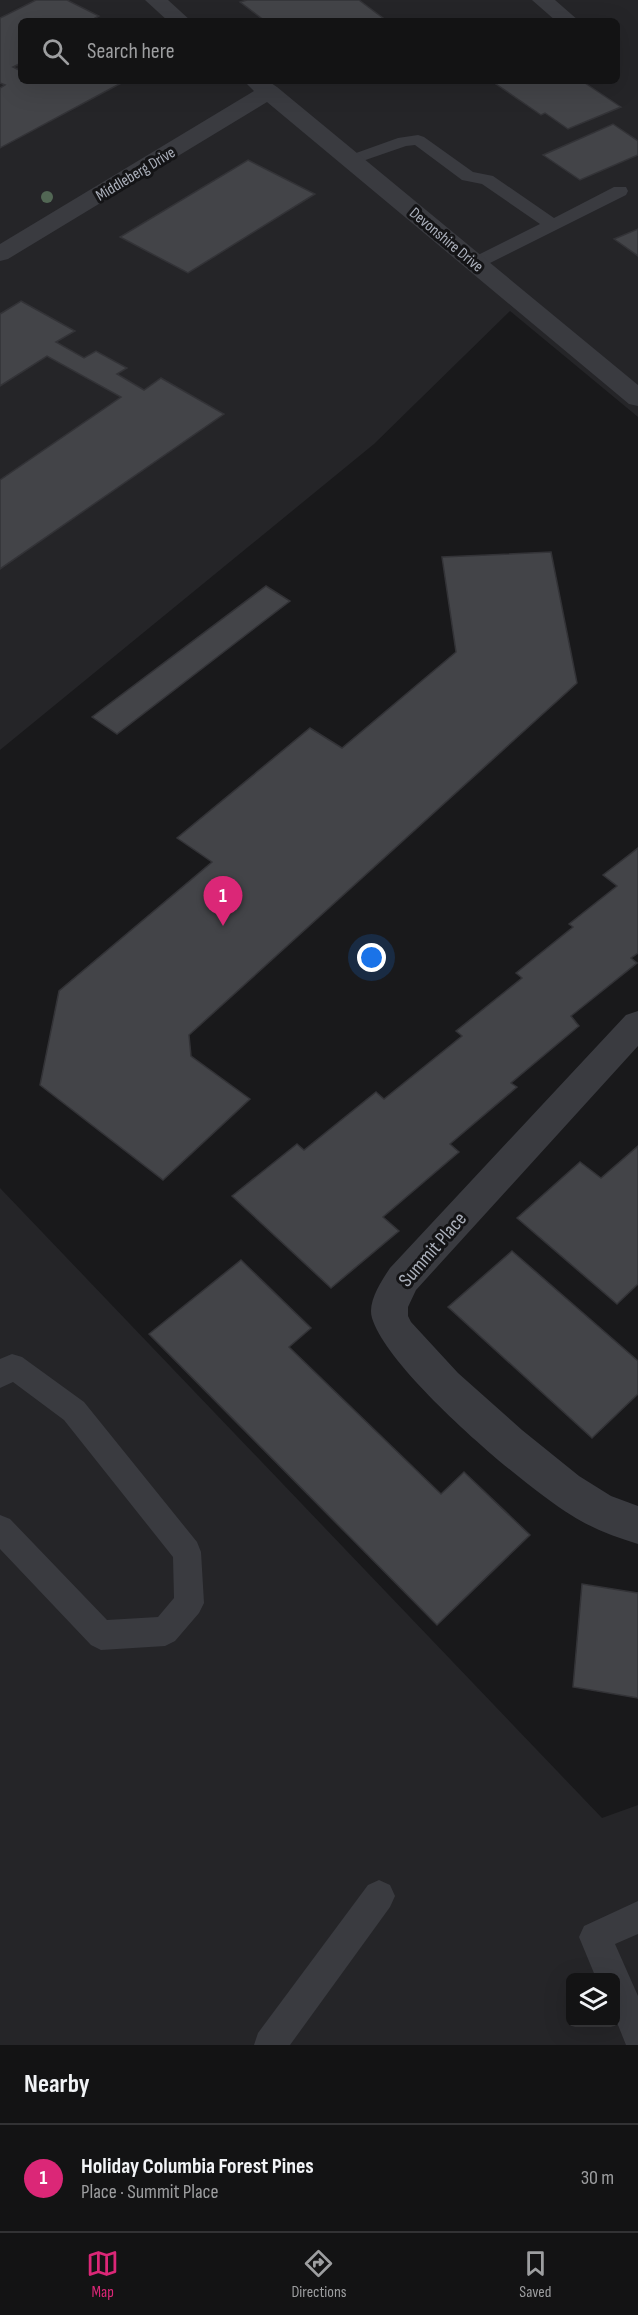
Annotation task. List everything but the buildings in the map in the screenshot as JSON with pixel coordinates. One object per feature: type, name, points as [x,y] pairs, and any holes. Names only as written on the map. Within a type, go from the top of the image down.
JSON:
[{"type":"street","points":[[155,0],[177,18]]},
{"type":"street","points":[[542,0],[565,18]]},
{"type":"street","name":"Devonshire Drive","points":[[262,87],[638,398]]},
{"type":"street","name":"Middleberg Drive","points":[[0,254],[262,87]]},
{"type":"street","name":"Summit Place","points":[[638,1024],[403,1279],[395,1291],[390,1306],[390,1318],[400,1340],[468,1408],[543,1473],[600,1511],[617,1520],[638,1525]]},
{"type":"lane","points":[[351,160],[404,141],[418,140],[468,176],[487,180],[553,225]]},
{"type":"lane","points":[[476,263],[620,191]]},
{"type":"lane","points":[[0,1376],[12,1366],[75,1411],[187,1552],[189,1603],[165,1630],[101,1635],[0,1529]]},
{"type":"lane","points":[[270,2045],[379,1896]]},
{"type":"lane","points":[[611,1973],[595,1938],[638,1917]]},
{"type":"lane","points":[[620,1994],[638,2034]]},
{"type":"shaded area","points":[[0,0],[638,0],[638,417],[510,311],[374,444],[0,750]]},
{"type":"shaded area","points":[[0,1188],[602,1818],[638,1805],[638,2045],[0,2045]]},
{"type":"place","name":"Holiday Columbia Forest Pines","points":[[223,926]]}]
